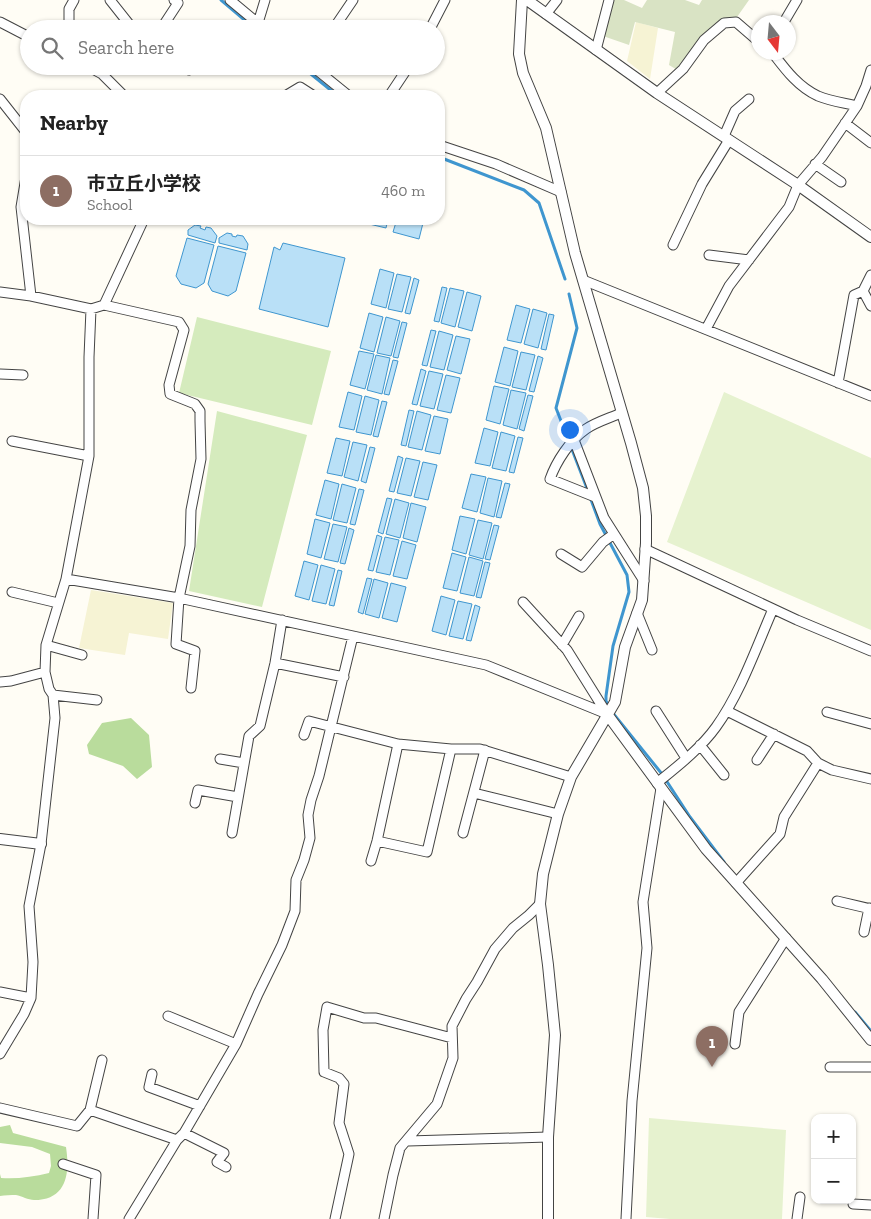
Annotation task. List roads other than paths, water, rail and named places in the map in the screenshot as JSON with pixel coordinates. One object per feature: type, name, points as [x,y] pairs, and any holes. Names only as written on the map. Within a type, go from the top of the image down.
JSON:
[{"type":"street","points":[[69,20],[69,8],[74,0]]},
{"type":"street","points":[[110,0],[126,20]]},
{"type":"street","points":[[167,20],[178,3],[174,0]]},
{"type":"street","points":[[230,0],[250,20]]},
{"type":"street","points":[[258,20],[265,0]]},
{"type":"street","points":[[339,20],[353,0]]},
{"type":"street","points":[[435,20],[445,0]]},
{"type":"street","points":[[522,0],[519,54],[523,73],[546,128],[575,253],[643,488],[646,516],[646,548],[642,600],[625,647],[615,702],[570,777],[558,814],[543,874],[540,904],[555,1035],[548,1137],[548,1219]]},
{"type":"street","points":[[526,0],[657,93],[798,185],[871,238]]},
{"type":"street","points":[[546,14],[557,0]]},
{"type":"street","points":[[596,50],[609,0]]},
{"type":"street","points":[[788,15],[797,0]]},
{"type":"street","points":[[0,22],[20,32]]},
{"type":"street","points":[[657,93],[683,70],[704,40],[724,23],[736,22],[751,35]]},
{"type":"street","points":[[778,60],[800,85],[818,96],[858,106]]},
{"type":"street","points":[[706,329],[729,286],[789,207],[798,185],[867,96],[871,70]]},
{"type":"street","points":[[103,75],[118,90]]},
{"type":"street","points":[[323,75],[342,90]]},
{"type":"street","points":[[393,90],[404,75]]},
{"type":"street","points":[[0,99],[20,124]]},
{"type":"street","points":[[673,245],[726,138],[735,111],[749,99]]},
{"type":"street","points":[[846,124],[871,143]]},
{"type":"street","points":[[445,147],[496,164],[561,192]]},
{"type":"street","points":[[815,164],[841,182]]},
{"type":"street","points":[[23,225],[31,296]]},
{"type":"street","points":[[104,306],[141,225]]},
{"type":"street","points":[[709,255],[749,260]]},
{"type":"street","points":[[838,383],[854,295],[863,292],[871,275]]},
{"type":"street","points":[[583,280],[871,396]]},
{"type":"street","points":[[0,292],[31,296],[91,309],[104,306],[179,322],[184,330],[169,385],[170,394],[195,404],[200,411],[201,459],[192,510],[190,546],[179,598],[176,644],[195,652],[191,688]]},
{"type":"street","points":[[863,292],[871,306]]},
{"type":"street","points":[[0,1054],[24,1014],[31,998],[33,962],[29,906],[41,844],[55,718],[53,695],[44,672],[46,645],[66,579],[89,456],[91,309]]},
{"type":"street","points":[[0,374],[23,375]]},
{"type":"street","points":[[594,496],[550,480],[554,470],[571,444],[586,428],[621,413]]},
{"type":"street","points":[[12,441],[89,456]]},
{"type":"street","points":[[571,444],[604,518],[644,581]]},
{"type":"street","points":[[561,554],[582,567],[613,534]]},
{"type":"street","points":[[646,548],[773,609],[871,651]]},
{"type":"street","points":[[66,579],[179,598],[486,664],[608,713]]},
{"type":"street","points":[[12,592],[58,604]]},
{"type":"street","points":[[524,602],[562,645],[608,713],[662,781],[706,849],[786,938],[871,1040]]},
{"type":"street","points":[[626,1219],[632,1101],[647,948],[643,902],[662,781],[700,745],[727,710],[773,609]]},
{"type":"street","points":[[637,613],[652,650]]},
{"type":"street","points":[[562,645],[579,616]]},
{"type":"street","points":[[232,833],[249,736],[260,726],[275,663],[282,620]]},
{"type":"street","points":[[129,1219],[177,1140],[184,1133],[236,1044],[282,945],[295,911],[296,880],[310,838],[308,815],[311,800],[319,776],[353,636]]},
{"type":"street","points":[[46,645],[82,655]]},
{"type":"street","points":[[275,663],[344,677]]},
{"type":"street","points":[[0,682],[44,672]]},
{"type":"street","points":[[53,695],[97,700]]},
{"type":"street","points":[[727,710],[807,751],[818,763],[832,770],[871,779]]},
{"type":"street","points":[[656,711],[686,758]]},
{"type":"street","points":[[827,712],[871,724]]},
{"type":"street","points":[[304,735],[309,720],[398,744],[485,750],[570,777]]},
{"type":"street","points":[[757,760],[774,734]]},
{"type":"street","points":[[371,861],[398,744]]},
{"type":"street","points":[[700,745],[724,776]]},
{"type":"street","points":[[376,841],[427,852],[450,749]]},
{"type":"street","points":[[462,834],[485,750]]},
{"type":"street","points":[[220,759],[244,763]]},
{"type":"street","points":[[736,883],[780,834],[784,817],[818,763]]},
{"type":"street","points":[[195,803],[198,790],[238,797]]},
{"type":"street","points":[[474,793],[558,814]]},
{"type":"street","points":[[0,839],[41,844]]},
{"type":"street","points":[[837,901],[870,909],[864,932]]},
{"type":"street","points":[[384,1219],[400,1148],[408,1141],[437,1104],[453,1058],[452,1026],[495,949],[513,928],[540,904]]},
{"type":"street","points":[[735,1044],[739,1012],[786,938]]},
{"type":"street","points":[[0,992],[31,998]]},
{"type":"street","points":[[335,1219],[349,1154],[340,1123],[344,1084],[339,1078],[324,1072],[323,1030],[327,1008],[364,1018],[376,1018],[452,1038]]},
{"type":"street","points":[[168,1016],[236,1044]]},
{"type":"street","points":[[0,1108],[77,1126],[90,1110],[102,1060]]},
{"type":"street","points":[[830,1067],[871,1067]]},
{"type":"street","points":[[152,1074],[149,1087],[200,1106]]},
{"type":"street","points":[[90,1110],[177,1140]]},
{"type":"street","points":[[184,1133],[224,1153],[217,1162],[226,1167]]},
{"type":"street","points":[[408,1141],[548,1137]]},
{"type":"street","points":[[63,1164],[96,1176],[93,1219]]},
{"type":"street","points":[[797,1219],[800,1197]]},
{"type":"street","points":[[853,1204],[871,1205]]},
{"type":"water","points":[[195,225],[201,226],[200,228],[205,230],[206,227],[211,228],[217,236],[215,243],[188,235],[188,230]]},
{"type":"water","points":[[373,225],[387,225],[386,228]]},
{"type":"water","points":[[395,225],[422,225],[419,239],[393,232]]},
{"type":"water","points":[[227,233],[236,237],[237,235],[243,236],[248,244],[247,250],[219,243],[219,238]]},
{"type":"water","points":[[187,238],[214,245],[204,283],[196,288],[181,284],[176,276]]},
{"type":"water","points":[[283,243],[345,258],[328,327],[259,309],[274,247],[280,250]]},
{"type":"water","points":[[218,246],[246,253],[236,291],[228,296],[212,291],[208,284]]},
{"type":"water","points":[[380,269],[394,273],[386,308],[371,304]]},
{"type":"water","points":[[397,274],[411,277],[402,312],[388,309]]},
{"type":"water","points":[[414,278],[419,280],[410,314],[405,313]]},
{"type":"water","points":[[442,287],[447,288],[439,322],[434,321]]},
{"type":"water","points":[[450,288],[464,291],[455,327],[441,323]]},
{"type":"water","points":[[467,292],[481,296],[472,331],[458,327]]},
{"type":"water","points":[[516,305],[530,309],[521,343],[507,340]]},
{"type":"water","points":[[533,309],[547,313],[538,348],[524,344]]},
{"type":"water","points":[[369,313],[383,317],[374,352],[360,348]]},
{"type":"water","points":[[549,314],[554,315],[546,350],[541,349]]},
{"type":"water","points":[[386,317],[400,321],[391,356],[377,353]]},
{"type":"water","points":[[402,322],[407,323],[398,358],[393,357]]},
{"type":"water","points":[[431,330],[436,331],[427,366],[422,365]]},
{"type":"water","points":[[439,331],[453,335],[444,370],[430,367]]},
{"type":"water","points":[[456,336],[470,339],[461,374],[447,370]]},
{"type":"water","points":[[504,347],[518,351],[510,386],[495,382]]},
{"type":"water","points":[[359,351],[374,354],[365,389],[350,385]]},
{"type":"water","points":[[521,352],[535,355],[526,390],[512,387]]},
{"type":"water","points":[[376,355],[390,358],[382,394],[367,390]]},
{"type":"water","points":[[538,356],[543,358],[534,392],[529,391]]},
{"type":"water","points":[[393,360],[398,361],[389,395],[384,394]]},
{"type":"water","points":[[421,369],[426,371],[417,405],[412,404]]},
{"type":"water","points":[[429,371],[443,374],[434,409],[420,406]]},
{"type":"water","points":[[446,375],[460,378],[451,413],[437,410]]},
{"type":"water","points":[[494,386],[509,389],[500,424],[486,420]]},
{"type":"water","points":[[511,390],[526,393],[517,429],[503,425]]},
{"type":"water","points":[[348,392],[362,396],[354,430],[339,427]]},
{"type":"water","points":[[528,395],[533,396],[524,431],[519,429]]},
{"type":"water","points":[[365,396],[379,400],[371,435],[356,432]]},
{"type":"water","points":[[382,401],[387,402],[378,437],[373,436]]},
{"type":"water","points":[[409,410],[414,411],[406,446],[401,445]]},
{"type":"water","points":[[417,411],[431,415],[422,450],[408,447]]},
{"type":"water","points":[[434,416],[448,419],[440,454],[425,451]]},
{"type":"water","points":[[484,428],[498,432],[490,466],[475,463]]},
{"type":"water","points":[[501,432],[515,436],[506,471],[492,468]]},
{"type":"water","points":[[518,437],[523,438],[514,473],[509,472]]},
{"type":"water","points":[[336,438],[350,441],[342,476],[327,473]]},
{"type":"water","points":[[353,442],[367,445],[358,481],[344,477]]},
{"type":"water","points":[[370,447],[375,448],[366,483],[361,481]]},
{"type":"water","points":[[398,456],[403,458],[394,492],[389,491]]},
{"type":"water","points":[[406,458],[420,461],[411,496],[397,493]]},
{"type":"water","points":[[423,462],[437,465],[428,500],[414,497]]},
{"type":"water","points":[[471,474],[486,477],[477,512],[462,508]]},
{"type":"water","points":[[488,478],[502,481],[494,517],[480,513]]},
{"type":"water","points":[[325,480],[339,484],[331,519],[316,515]]},
{"type":"water","points":[[505,483],[510,484],[501,518],[496,517]]},
{"type":"water","points":[[342,484],[356,488],[347,523],[333,520]]},
{"type":"water","points":[[359,489],[364,490],[355,525],[350,524]]},
{"type":"water","points":[[387,498],[392,499],[383,534],[378,532]]},
{"type":"water","points":[[395,499],[409,503],[400,538],[386,534]]},
{"type":"water","points":[[411,503],[426,507],[417,542],[403,538]]},
{"type":"water","points":[[460,516],[475,519],[466,554],[452,550]]},
{"type":"water","points":[[315,519],[330,523],[321,558],[307,554]]},
{"type":"water","points":[[478,520],[492,523],[483,559],[469,555]]},
{"type":"water","points":[[333,524],[347,527],[338,562],[324,559]]},
{"type":"water","points":[[494,525],[499,526],[490,560],[485,559]]},
{"type":"water","points":[[349,528],[354,530],[345,564],[340,563]]},
{"type":"water","points":[[377,535],[382,537],[373,571],[368,570]]},
{"type":"water","points":[[385,537],[399,540],[390,575],[376,572]]},
{"type":"water","points":[[402,541],[416,545],[407,579],[393,576]]},
{"type":"water","points":[[452,553],[466,557],[457,591],[443,588]]},
{"type":"water","points":[[469,557],[483,561],[474,596],[460,593]]},
{"type":"water","points":[[304,561],[318,565],[309,600],[295,596]]},
{"type":"water","points":[[485,562],[490,563],[481,598],[476,597]]},
{"type":"water","points":[[321,565],[335,569],[326,604],[312,601]]},
{"type":"water","points":[[338,570],[342,571],[334,606],[329,605]]},
{"type":"water","points":[[367,578],[372,579],[363,614],[358,612]]},
{"type":"water","points":[[374,579],[388,583],[379,618],[365,614]]},
{"type":"water","points":[[391,583],[406,587],[397,622],[382,618]]},
{"type":"water","points":[[441,596],[455,600],[446,635],[432,631]]},
{"type":"water","points":[[458,601],[472,604],[463,639],[449,636]]},
{"type":"water","points":[[475,605],[480,607],[471,641],[466,640]]},
{"type":"waterway","points":[[221,0],[245,20]]},
{"type":"waterway","points":[[312,75],[331,90]]},
{"type":"waterway","points":[[445,159],[524,190],[539,203],[565,279]]},
{"type":"waterway","points":[[569,294],[577,328],[556,408],[588,491]]},
{"type":"waterway","points":[[590,497],[600,524],[627,575],[629,592],[613,646],[606,701],[612,712],[662,774],[690,817],[724,862]]},
{"type":"waterway","points":[[855,1012],[871,1031]]},
{"type":"place","name":"市立丘小学校","points":[[712,1067]]}]
